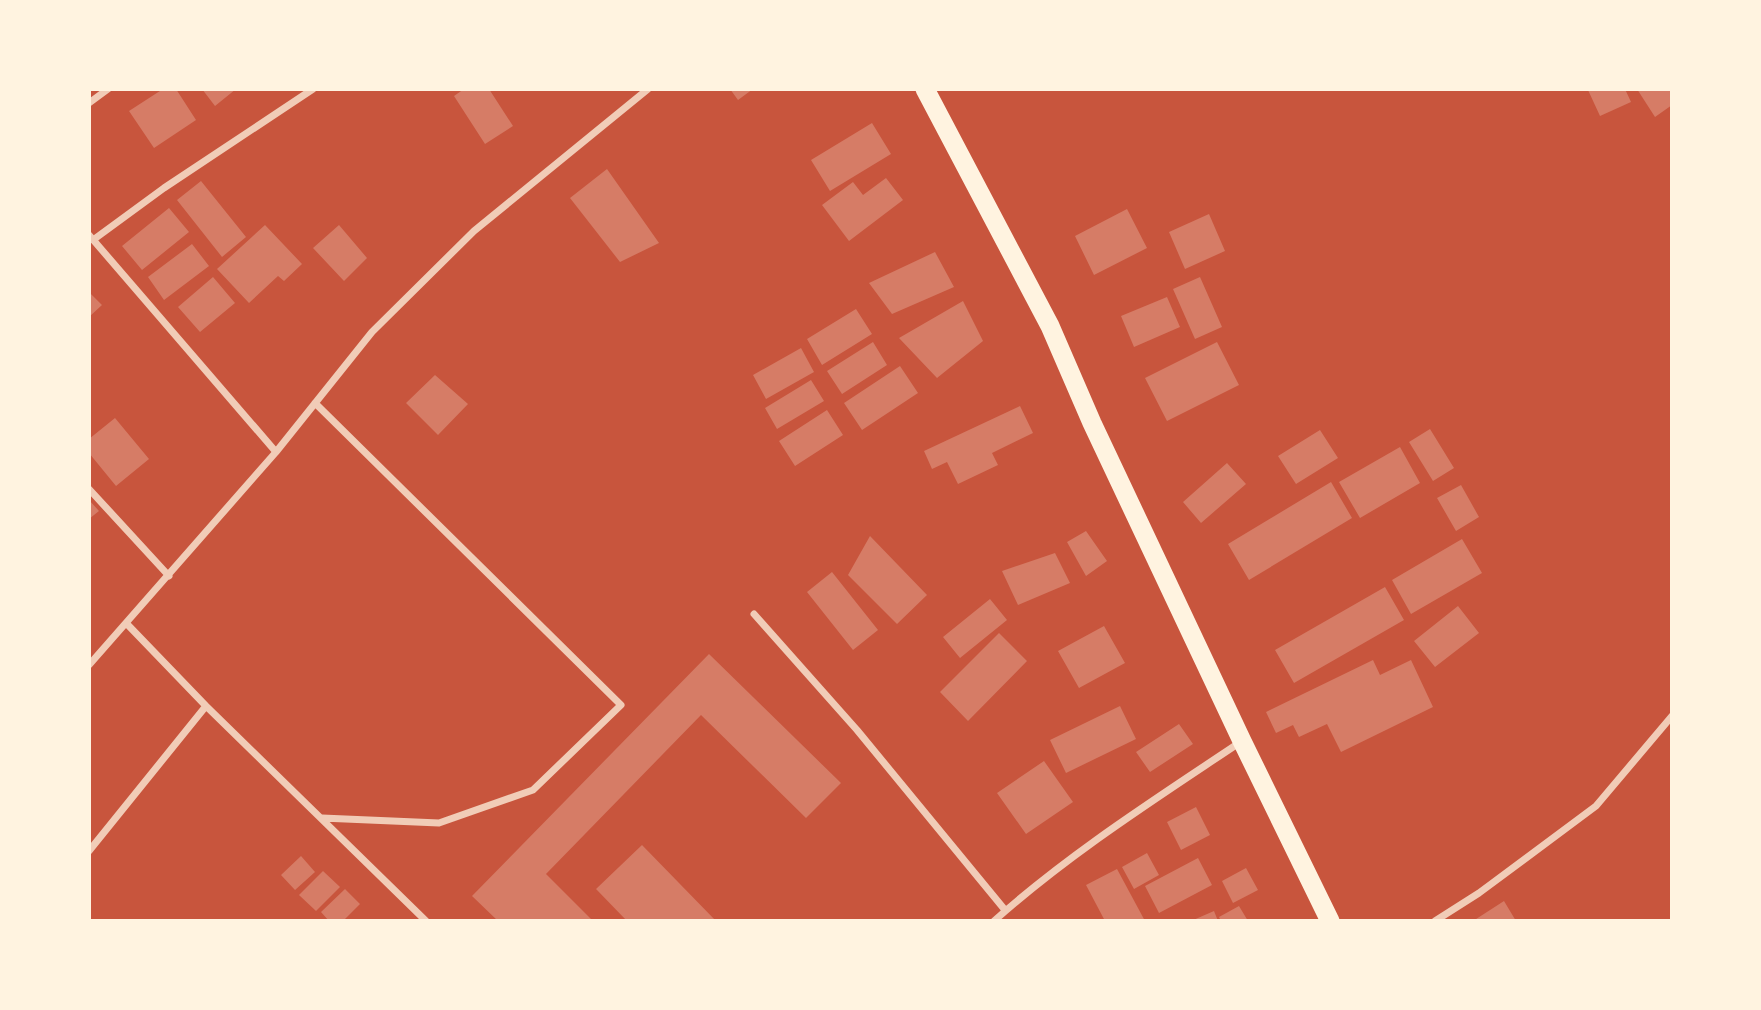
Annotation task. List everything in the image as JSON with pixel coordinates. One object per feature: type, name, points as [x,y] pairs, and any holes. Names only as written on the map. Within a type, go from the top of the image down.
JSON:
[{"type":"highway","points":[[925,89],[1051,326],[1092,423],[1330,921]]},
{"type":"street","points":[[89,103],[108,89]]},
{"type":"street","points":[[276,452],[91,237],[313,89]]},
{"type":"street","points":[[89,665],[276,452],[372,332],[474,231],[648,89]]},
{"type":"street","points":[[314,403],[621,705],[533,790],[439,823],[322,818]]},
{"type":"street","points":[[89,489],[169,576]]},
{"type":"street","points":[[754,614],[857,730],[1005,910]]},
{"type":"street","points":[[127,624],[206,706],[426,921]]},
{"type":"street","points":[[89,851],[206,706]]},
{"type":"street","points":[[1435,921],[1479,893],[1597,806],[1672,716]]},
{"type":"street","points":[[994,921],[1105,833],[1242,741]]},
{"type":"building","points":[[163,89],[176,89],[196,120],[154,148],[129,111]]},
{"type":"building","points":[[202,89],[236,89],[215,106]]},
{"type":"building","points":[[464,89],[489,89],[513,126],[485,144],[454,96]]},
{"type":"building","points":[[730,89],[753,89],[738,100]]},
{"type":"building","points":[[1625,89],[1631,102],[1600,116],[1588,90]]},
{"type":"building","points":[[1637,89],[1672,89],[1672,105],[1655,117]]},
{"type":"building","points":[[872,123],[891,154],[830,191],[811,160]]},
{"type":"building","points":[[607,169],[659,243],[620,262],[570,198]]},
{"type":"building","points":[[886,178],[903,200],[849,241],[822,205],[853,182],[863,195]]},
{"type":"building","points":[[201,181],[246,237],[222,257],[177,200]]},
{"type":"building","points":[[169,208],[189,232],[142,270],[122,246]]},
{"type":"building","points":[[1127,209],[1147,248],[1094,275],[1075,236]]},
{"type":"building","points":[[1209,214],[1225,251],[1185,269],[1169,232]]},
{"type":"building","points":[[265,225],[302,264],[284,281],[278,276],[249,303],[217,269]]},
{"type":"building","points":[[339,225],[367,258],[344,281],[313,248]]},
{"type":"building","points":[[192,244],[209,266],[164,300],[148,277]]},
{"type":"building","points":[[935,252],[954,287],[892,314],[869,283]]},
{"type":"building","points":[[213,277],[235,303],[200,332],[178,307]]},
{"type":"building","points":[[1200,277],[1222,327],[1195,339],[1173,289]]},
{"type":"building","points":[[89,292],[102,305],[89,317]]},
{"type":"building","points":[[1167,297],[1180,327],[1134,347],[1121,316]]},
{"type":"building","points":[[963,301],[983,341],[937,378],[899,338]]},
{"type":"building","points":[[856,309],[872,334],[822,365],[807,339]]},
{"type":"building","points":[[873,342],[887,365],[842,394],[827,371]]},
{"type":"building","points":[[1217,342],[1239,385],[1167,421],[1145,378]]},
{"type":"building","points":[[801,348],[814,372],[766,399],[753,375]]},
{"type":"building","points":[[900,366],[918,393],[862,430],[844,403]]},
{"type":"building","points":[[435,375],[468,404],[438,435],[406,403]]},
{"type":"building","points":[[811,380],[824,401],[777,429],[765,408]]},
{"type":"building","points":[[1020,406],[1033,433],[992,453],[998,465],[958,484],[947,462],[932,469],[924,451]]},
{"type":"building","points":[[827,410],[843,435],[795,466],[779,441]]},
{"type":"building","points":[[115,418],[149,459],[116,486],[89,453],[89,439]]},
{"type":"building","points":[[1430,429],[1454,468],[1433,481],[1409,442]]},
{"type":"building","points":[[1320,430],[1338,458],[1296,484],[1278,456]]},
{"type":"building","points":[[1400,447],[1420,483],[1360,518],[1339,482]]},
{"type":"building","points":[[1227,463],[1246,484],[1201,523],[1183,502]]},
{"type":"building","points":[[1331,482],[1352,518],[1249,580],[1228,544]]},
{"type":"building","points":[[1461,485],[1479,517],[1456,531],[1437,498]]},
{"type":"building","points":[[89,500],[99,511],[89,519]]},
{"type":"building","points":[[1086,531],[1107,561],[1086,576],[1067,542]]},
{"type":"building","points":[[870,536],[927,595],[897,624],[848,575]]},
{"type":"building","points":[[1462,539],[1482,573],[1411,614],[1392,580]]},
{"type":"building","points":[[1055,553],[1070,583],[1018,605],[1002,571]]},
{"type":"building","points":[[832,572],[878,630],[853,650],[807,592]]},
{"type":"building","points":[[1385,587],[1404,620],[1294,683],[1275,650]]},
{"type":"building","points":[[990,599],[1007,620],[960,658],[943,637]]},
{"type":"building","points":[[1458,606],[1479,633],[1435,667],[1414,641]]},
{"type":"building","points":[[1104,626],[1125,663],[1079,688],[1058,651]]},
{"type":"building","points":[[999,633],[1027,661],[968,721],[940,692]]},
{"type":"building","points":[[709,654],[841,783],[806,818],[701,715],[546,874],[593,921],[498,921],[472,896]]},
{"type":"building","points":[[1373,660],[1380,675],[1411,660],[1433,707],[1341,752],[1327,724],[1299,737],[1293,725],[1276,733],[1266,712]]},
{"type":"building","points":[[1120,706],[1136,739],[1066,773],[1050,740]]},
{"type":"building","points":[[1179,724],[1193,744],[1150,772],[1136,752]]},
{"type":"building","points":[[1044,761],[1073,802],[1026,834],[997,793]]},
{"type":"building","points":[[1196,807],[1210,835],[1181,850],[1167,822]]},
{"type":"building","points":[[642,845],[716,921],[627,921],[596,889]]},
{"type":"building","points":[[1147,853],[1159,875],[1134,889],[1122,867]]},
{"type":"building","points":[[301,856],[315,872],[295,890],[281,875]]},
{"type":"building","points":[[1198,858],[1212,885],[1159,913],[1145,886]]},
{"type":"building","points":[[1246,868],[1258,890],[1233,903],[1222,881]]},
{"type":"building","points":[[1117,869],[1145,921],[1105,921],[1086,885]]},
{"type":"building","points":[[323,871],[340,887],[316,911],[299,895]]},
{"type":"building","points":[[345,889],[360,904],[343,921],[329,921],[321,912]]},
{"type":"building","points":[[1504,901],[1516,921],[1473,921]]},
{"type":"building","points":[[1239,906],[1248,921],[1221,921],[1219,917]]},
{"type":"building","points":[[1214,911],[1218,921],[1191,921]]}]
